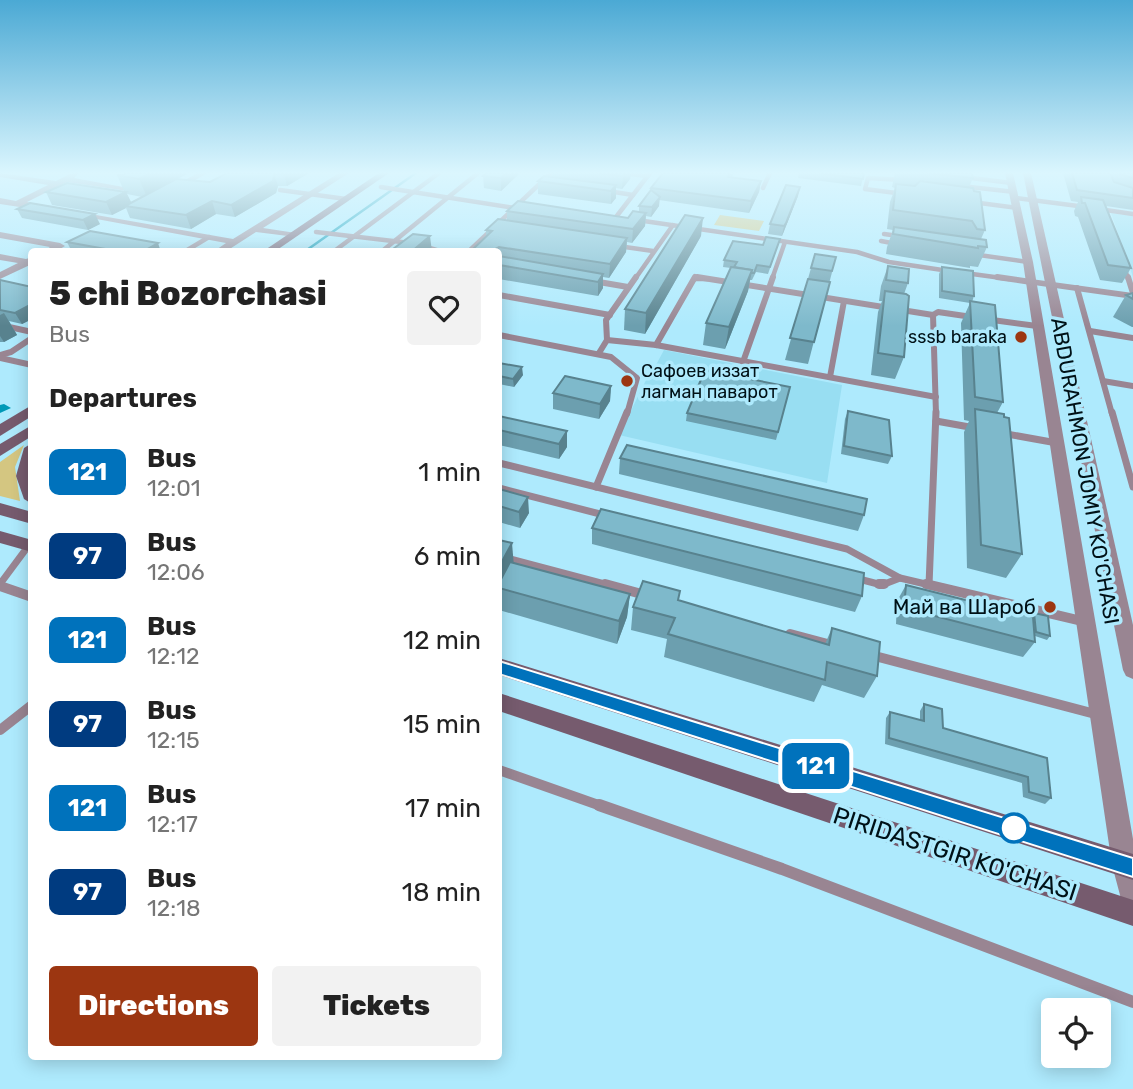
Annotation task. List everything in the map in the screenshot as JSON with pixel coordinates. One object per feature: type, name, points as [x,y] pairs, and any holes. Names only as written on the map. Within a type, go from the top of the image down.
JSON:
[{"type":"main road","points":[[273,248],[309,224]]},
{"type":"main road","points":[[294,248],[332,224]]},
{"type":"main road","points":[[0,431],[28,412]]},
{"type":"main road","points":[[0,423],[18,418]]},
{"type":"main road","points":[[0,451],[28,432]]},
{"type":"main road","points":[[28,462],[24,477],[28,488]]},
{"type":"main road","points":[[0,509],[28,517]]},
{"type":"main road","points":[[3,539],[28,545]]},
{"type":"main road","name":"PIRIDASTGIR KO'CHASI","points":[[502,668],[1129,866]]},
{"type":"main road","name":"PIRIDASTGIR KO'CHASI","points":[[502,703],[1133,913]]},
{"type":"street","points":[[130,224],[235,242]]},
{"type":"street","points":[[225,248],[262,224]]},
{"type":"street","name":"ABDURAHMON JOMIY KO'CHASI","points":[[1022,224],[1133,901]]},
{"type":"street","name":"ABDURAHMON JOMIY KO'CHASI","points":[[1040,224],[1133,670]]},
{"type":"street","points":[[254,229],[293,235]]},
{"type":"street","points":[[0,235],[60,246],[56,248]]},
{"type":"street","points":[[0,257],[28,261]]},
{"type":"street","points":[[4,277],[28,262]]},
{"type":"street","points":[[1031,282],[1133,294]]},
{"type":"lane","points":[[339,248],[372,224]]},
{"type":"lane","points":[[386,248],[416,224]]},
{"type":"lane","points":[[472,248],[497,224]]},
{"type":"lane","points":[[665,224],[857,252],[889,262],[1031,282]]},
{"type":"lane","points":[[599,353],[607,340],[606,320],[673,225]]},
{"type":"lane","points":[[494,227],[507,229]]},
{"type":"lane","points":[[320,232],[436,248]]},
{"type":"lane","points":[[884,234],[911,238]]},
{"type":"lane","points":[[191,248],[209,237]]},
{"type":"lane","points":[[743,362],[785,242]]},
{"type":"lane","points":[[881,242],[905,245]]},
{"type":"lane","points":[[613,245],[653,251]]},
{"type":"lane","points":[[965,253],[1028,262]]},
{"type":"lane","points":[[1121,257],[1133,294]]},
{"type":"lane","points":[[656,345],[695,277],[933,315],[939,312],[1037,326]]},
{"type":"lane","points":[[590,280],[628,287]]},
{"type":"lane","points":[[1077,288],[1133,486]]},
{"type":"lane","points":[[502,296],[610,315]]},
{"type":"lane","points":[[830,377],[844,300]]},
{"type":"lane","points":[[929,585],[936,421],[933,315]]},
{"type":"lane","points":[[0,325],[28,331]]},
{"type":"lane","points":[[1090,331],[1133,338]]},
{"type":"lane","points":[[502,336],[599,353],[611,357],[636,378],[633,398],[596,487]]},
{"type":"lane","points":[[607,340],[656,345],[936,397]]},
{"type":"lane","points":[[0,357],[28,341]]},
{"type":"lane","points":[[0,357],[28,364]]},
{"type":"lane","points":[[1103,381],[1133,386]]},
{"type":"lane","points":[[936,421],[1057,443]]},
{"type":"lane","points":[[1122,445],[1133,447]]},
{"type":"lane","points":[[502,464],[847,550],[900,578],[1088,623]]},
{"type":"lane","points":[[502,489],[620,519]]},
{"type":"lane","points":[[28,549],[0,585],[28,596]]},
{"type":"lane","points":[[502,557],[660,599]]},
{"type":"lane","points":[[843,575],[882,585],[900,578]]},
{"type":"lane","points":[[778,631],[844,648]]},
{"type":"lane","points":[[858,652],[1102,716]]},
{"type":"lane","points":[[0,730],[28,708]]},
{"type":"lane","points":[[502,771],[782,869],[1133,1002]]},
{"type":"shaded area","points":[[715,224],[763,224],[759,231]]},
{"type":"shaded area","points":[[1115,224],[1133,224],[1133,277]]},
{"type":"shaded area","points":[[664,350],[842,385],[827,483],[619,435]]},
{"type":"shaded area","points":[[24,445],[15,467],[20,501],[0,496],[0,462]]},
{"type":"building","points":[[493,224],[531,224],[627,238],[610,264],[499,247],[474,248],[492,231],[486,230]]},
{"type":"building","points":[[597,224],[637,224],[633,229]]},
{"type":"building","points":[[679,224],[700,224],[646,313],[625,309]]},
{"type":"building","points":[[974,224],[984,224],[985,230],[977,229]]},
{"type":"building","points":[[1093,224],[1113,224],[1131,268],[1108,265]]},
{"type":"building","points":[[894,227],[986,240],[987,247],[978,248],[893,234]]},
{"type":"building","points":[[90,231],[158,243],[149,248],[100,248],[67,242]]},
{"type":"building","points":[[413,234],[430,236],[416,248],[394,248]]},
{"type":"building","points":[[766,237],[780,239],[770,267],[757,265],[754,273],[751,273],[752,270],[734,267],[737,262],[724,260],[733,241],[763,245]]},
{"type":"building","points":[[815,254],[836,257],[832,271],[811,268]]},
{"type":"building","points":[[502,257],[603,274],[598,282],[502,266]]},
{"type":"building","points":[[888,266],[909,269],[908,283],[886,280]]},
{"type":"building","points":[[731,267],[752,270],[729,327],[706,323]]},
{"type":"building","points":[[942,267],[973,271],[974,296],[942,291]]},
{"type":"building","points":[[808,279],[830,282],[814,342],[790,338]]},
{"type":"building","points":[[0,280],[28,286],[28,306],[15,313],[0,310]]},
{"type":"building","points":[[885,291],[909,296],[904,357],[878,353]]},
{"type":"building","points":[[970,301],[995,305],[1003,402],[975,397]]},
{"type":"building","points":[[502,364],[522,367],[513,379],[502,377]]},
{"type":"building","points":[[705,370],[790,387],[778,432],[687,413]]},
{"type":"building","points":[[565,376],[611,386],[600,404],[553,393]]},
{"type":"building","points":[[975,409],[1004,414],[1004,417],[1009,418],[1022,554],[981,545]]},
{"type":"building","points":[[848,411],[889,420],[892,456],[844,446]]},
{"type":"building","points":[[502,417],[567,431],[559,444],[502,431]]},
{"type":"building","points":[[627,445],[867,499],[864,515],[620,458]]},
{"type":"building","points":[[502,490],[528,497],[519,512],[502,507]]},
{"type":"building","points":[[601,509],[864,573],[862,596],[592,528]]},
{"type":"building","points":[[502,541],[512,543],[502,561]]},
{"type":"building","points":[[510,562],[630,594],[619,621],[502,589],[502,577]]},
{"type":"building","points":[[643,581],[680,591],[678,600],[829,645],[832,628],[880,642],[877,676],[827,662],[825,680],[668,634],[675,618],[633,607]]},
{"type":"building","points":[[906,585],[1033,617],[1035,642],[904,608]]},
{"type":"building","points":[[1034,613],[1048,616],[1050,636],[1036,632]]},
{"type":"building","points":[[924,704],[942,709],[943,728],[1047,758],[1051,798],[1029,792],[1028,777],[889,738],[890,712],[924,721]]},
{"type":"waterway","points":[[310,248],[344,224]]},
{"type":"waterway","points":[[0,409],[4,408]]},
{"type":"bus line","name":"121","points":[[502,668],[1133,867]]},
{"type":"place","name":"sssb baraka","points":[[1021,337]]},
{"type":"place","name":"Сафоев иззат лагман паварот","points":[[627,381]]},
{"type":"place","name":"Май ва Шароб","points":[[1050,607]]}]
